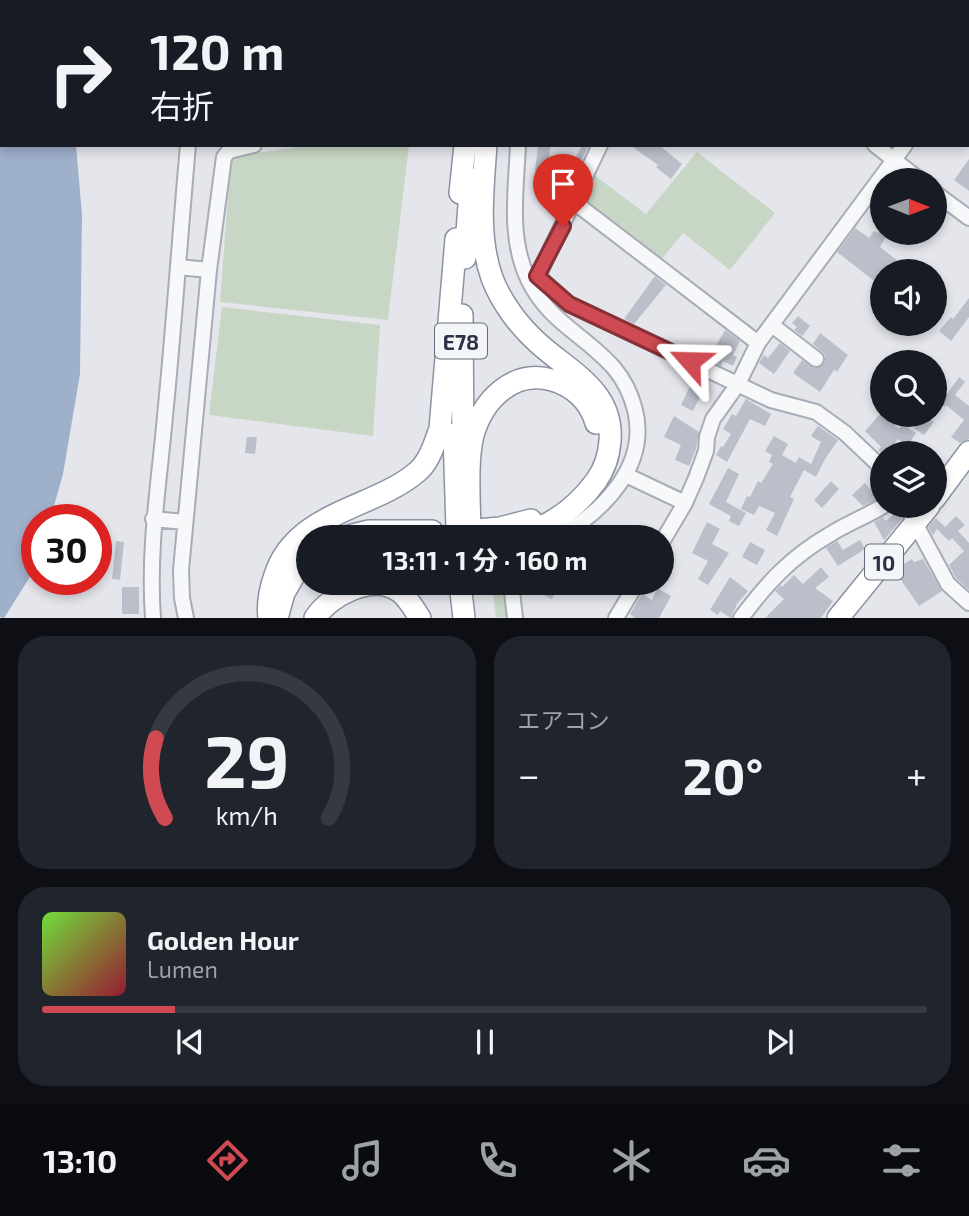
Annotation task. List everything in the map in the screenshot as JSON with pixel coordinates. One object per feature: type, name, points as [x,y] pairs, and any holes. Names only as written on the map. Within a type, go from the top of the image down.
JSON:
[{"type":"highway","name":"E78","points":[[465,147],[456,239],[453,388],[467,525]]},
{"type":"highway","name":"E78","points":[[467,525],[461,412],[461,341],[465,244],[475,147]]},
{"type":"highway","points":[[486,147],[482,191],[484,245],[492,278],[518,323],[538,344],[591,386],[605,407],[611,428],[606,461],[599,477],[561,517],[547,525]]},
{"type":"highway","points":[[269,618],[270,589],[278,568],[304,534],[355,504],[399,484],[419,471],[430,456],[440,429],[456,239]]},
{"type":"highway","points":[[530,377],[546,378],[568,386],[586,402],[597,428],[593,458],[579,484],[555,506],[531,520],[468,535],[473,436],[490,401],[506,386],[530,377]]},
{"type":"highway","points":[[947,482],[969,452]]},
{"type":"highway","name":"10","points":[[838,618],[909,518]]},
{"type":"highway","points":[[277,618],[284,593],[296,572]]},
{"type":"highway","points":[[315,618],[323,605],[348,590],[385,584],[400,592],[420,618]]},
{"type":"highway","points":[[289,618],[296,594]]},
{"type":"highway","points":[[461,595],[464,618]]},
{"type":"highway","points":[[473,595],[475,618]]},
{"type":"street","points":[[153,618],[153,519],[164,426],[188,147]]},
{"type":"street","points":[[186,618],[181,570],[209,270],[224,157],[229,151],[246,147]]},
{"type":"street","points":[[518,147],[514,233],[522,265],[533,279],[569,304],[771,400],[816,412],[845,433],[870,457]]},
{"type":"street","points":[[579,525],[597,509],[626,475],[638,444],[638,424],[625,382],[596,351],[543,306],[533,279],[574,202],[599,147]]},
{"type":"street","points":[[878,147],[905,168]]},
{"type":"street","points":[[672,525],[685,503],[706,451],[713,419],[738,384],[758,343],[903,147]]},
{"type":"street","points":[[574,202],[758,343]]},
{"type":"street","points":[[947,202],[969,218]]},
{"type":"street","points":[[178,267],[209,270]]},
{"type":"street","points":[[772,324],[816,359]]},
{"type":"street","points":[[626,475],[685,503]]},
{"type":"street","points":[[741,618],[769,580],[794,558],[830,534],[870,513]]},
{"type":"street","points":[[913,518],[948,584],[969,603]]},
{"type":"street","points":[[153,519],[185,522]]},
{"type":"street","points":[[512,595],[515,618]]},
{"type":"street","points":[[616,618],[630,595]]},
{"type":"green space","points":[[298,147],[409,147],[388,320],[220,302],[231,157]]},
{"type":"green space","points":[[697,152],[775,213],[730,270],[683,233],[660,261],[579,202],[594,175],[646,214]]},
{"type":"green space","points":[[222,307],[380,325],[373,436],[209,415]]},
{"type":"green space","points":[[493,595],[510,595],[511,617],[496,617]]},
{"type":"water","points":[[0,147],[76,147],[82,215],[80,374],[63,474],[55,504],[21,504],[21,591],[4,618],[0,617]]},
{"type":"building","points":[[538,147],[550,147],[548,172],[535,171]]},
{"type":"building","points":[[581,147],[588,147],[578,168],[572,165]]},
{"type":"building","points":[[633,147],[661,147],[682,164],[671,179],[656,167],[658,165]]},
{"type":"building","points":[[969,159],[969,191],[954,180]]},
{"type":"building","points":[[855,228],[870,237],[870,245],[881,245],[880,247],[896,259],[870,259],[870,278],[837,252]]},
{"type":"building","points":[[655,276],[666,285],[634,324],[624,319]]},
{"type":"building","points":[[969,298],[969,317],[951,341],[945,336],[947,322],[951,317],[953,319]]},
{"type":"building","points":[[798,316],[810,326],[802,336],[794,330],[797,327],[792,323]]},
{"type":"building","points":[[725,330],[740,341],[733,355],[737,357],[733,366],[723,361],[721,366],[708,360]]},
{"type":"building","points":[[820,333],[848,355],[837,372],[834,370],[820,392],[793,373],[802,360],[814,368],[824,364],[825,355],[813,344]]},
{"type":"building","points":[[780,343],[790,351],[774,374],[759,363],[764,355],[768,358]]},
{"type":"building","points":[[959,377],[965,382],[955,395],[969,406],[969,439],[960,443],[951,437],[964,420],[947,406],[947,394]]},
{"type":"building","points":[[691,384],[703,390],[693,411],[681,405]]},
{"type":"building","points":[[746,399],[771,414],[765,426],[750,419],[727,462],[716,455],[731,434],[723,429],[732,414],[736,416]]},
{"type":"building","points":[[674,416],[699,432],[689,466],[675,460],[681,445],[664,437]]},
{"type":"building","points":[[870,425],[899,429],[907,427],[916,433],[911,441],[875,441],[865,431]]},
{"type":"building","points":[[818,426],[838,440],[816,477],[804,470],[790,497],[794,499],[777,536],[766,530],[775,513],[759,506],[754,515],[741,509],[747,496],[750,497],[758,481],[761,483],[773,464],[769,462],[772,455],[765,451],[774,436],[788,444],[782,455],[796,463],[799,457],[811,464],[821,442],[811,436]]},
{"type":"building","points":[[915,427],[930,427],[924,435]]},
{"type":"building","points":[[247,437],[257,437],[255,454],[245,453]]},
{"type":"building","points":[[728,468],[739,474],[726,502],[746,513],[739,526],[729,521],[731,516],[709,504]]},
{"type":"building","points":[[831,481],[839,489],[822,508],[814,500]]},
{"type":"building","points":[[865,483],[870,489],[870,503],[863,506],[852,495]]},
{"type":"building","points":[[956,516],[965,525],[958,531],[969,543],[969,590],[956,578],[949,565],[964,551],[952,538],[949,541],[937,529],[933,535],[928,527],[936,518],[945,527]]},
{"type":"building","points":[[881,518],[885,521],[889,518],[902,519],[884,540],[874,522]]},
{"type":"building","points":[[707,522],[720,529],[712,544],[729,553],[708,585],[698,579],[708,561],[692,553]]},
{"type":"building","points":[[860,540],[865,549],[838,566],[826,548],[837,541],[843,550]]},
{"type":"building","points":[[116,541],[124,542],[120,580],[112,579]]},
{"type":"building","points":[[750,542],[765,550],[757,565],[742,557]]},
{"type":"building","points":[[912,559],[914,562],[923,559],[942,591],[919,606],[894,570]]},
{"type":"building","points":[[821,567],[829,577],[815,588],[833,601],[821,618],[765,618],[784,599],[775,591],[781,585],[782,587],[794,575],[803,584]]},
{"type":"building","points":[[730,577],[748,591],[737,604],[731,618],[720,611],[718,615],[710,610]]},
{"type":"building","points":[[122,587],[139,587],[139,614],[122,614]]},
{"type":"building","points":[[641,595],[652,600],[654,595],[671,596],[659,618],[635,618],[630,614]]},
{"type":"route","points":[[563,226],[537,276],[569,304],[690,361]]}]
